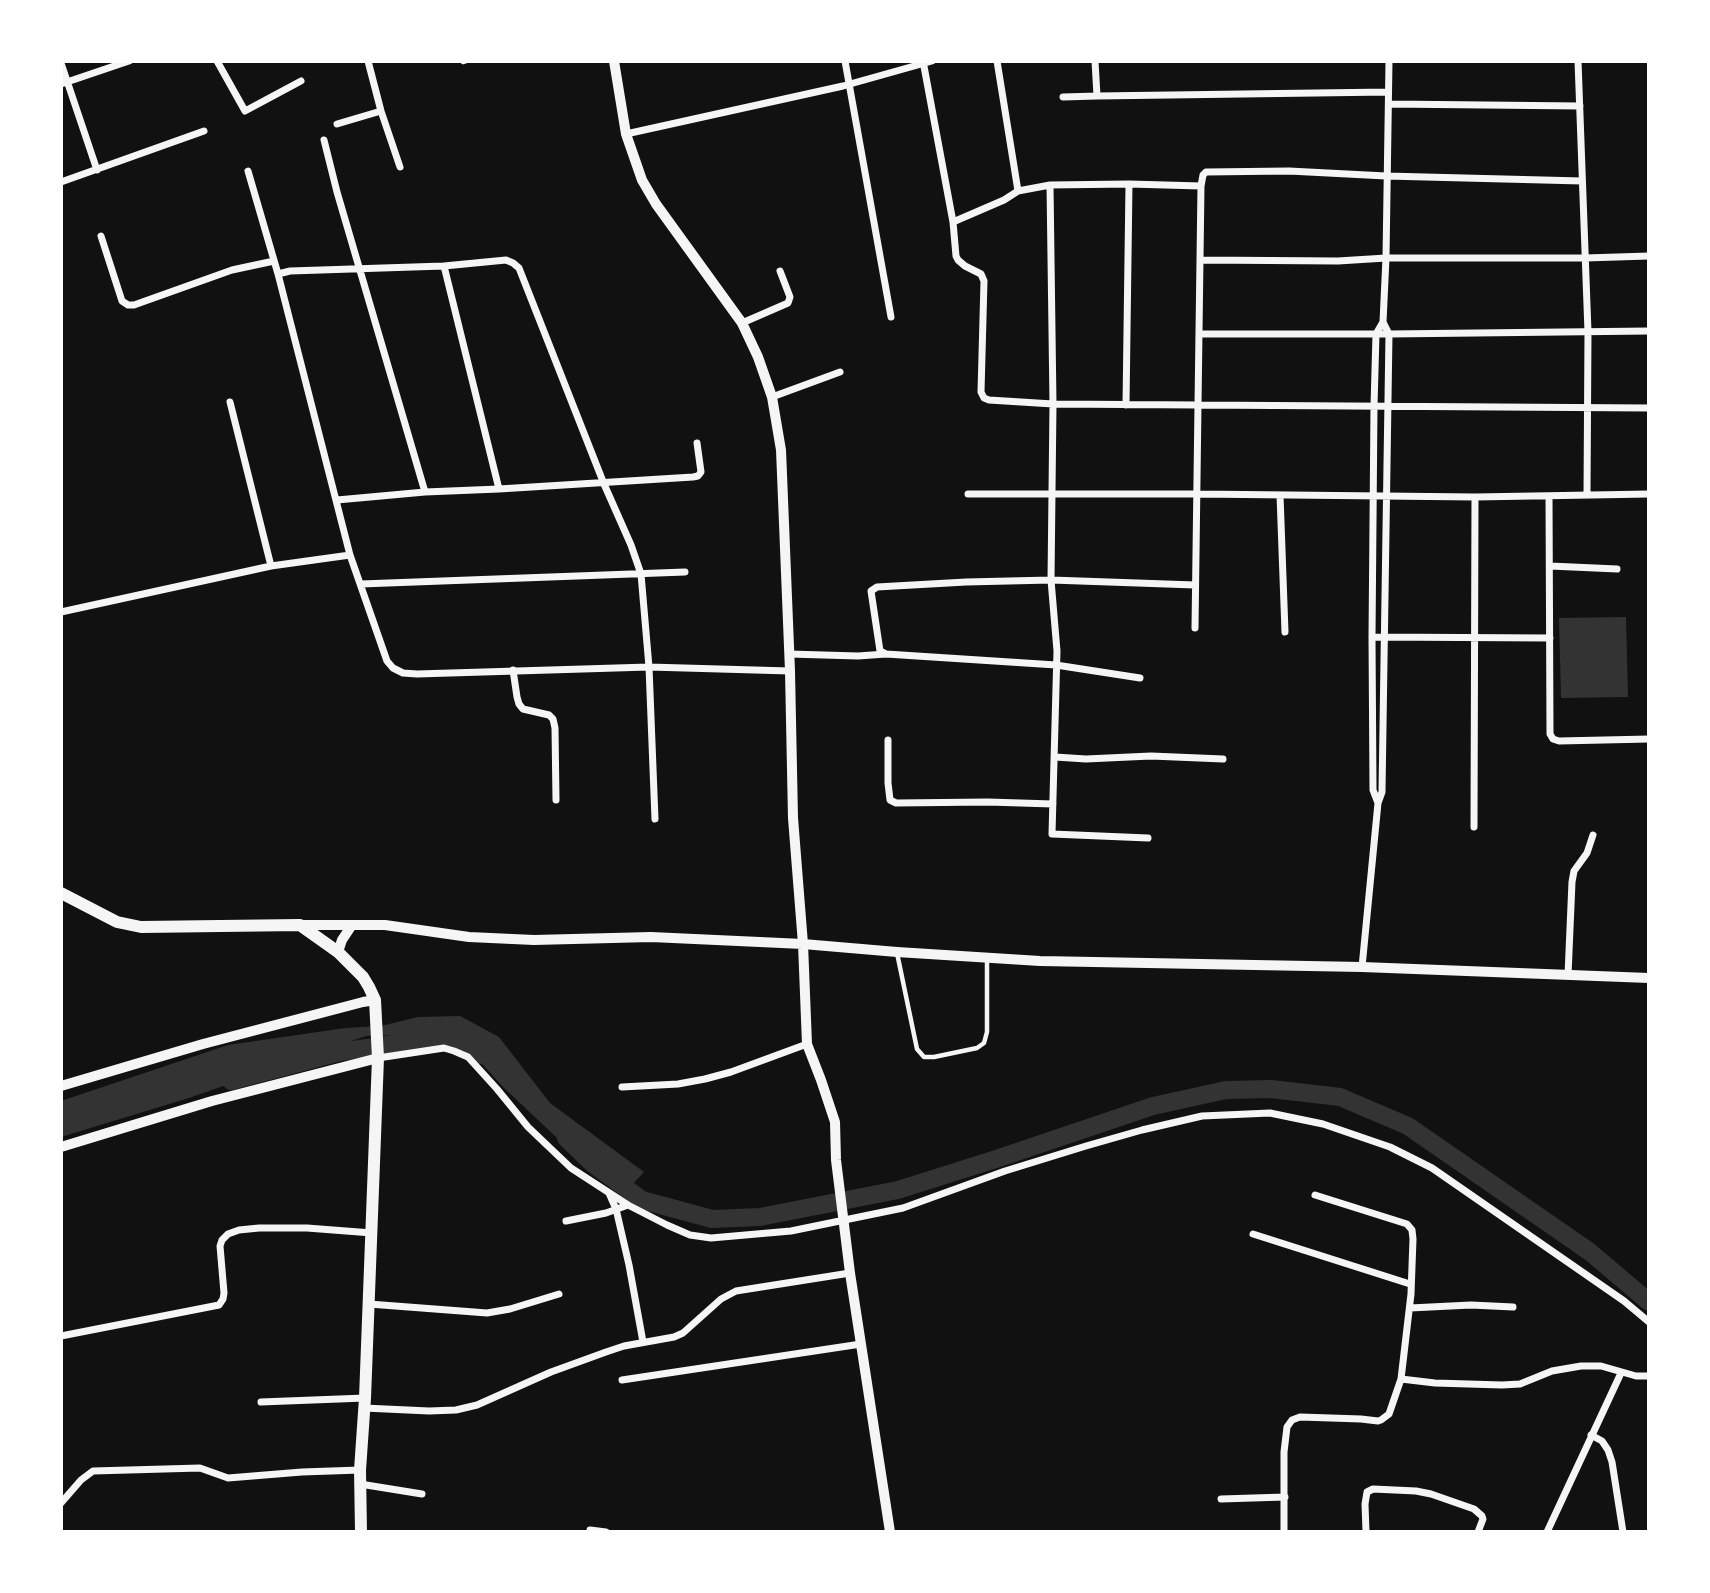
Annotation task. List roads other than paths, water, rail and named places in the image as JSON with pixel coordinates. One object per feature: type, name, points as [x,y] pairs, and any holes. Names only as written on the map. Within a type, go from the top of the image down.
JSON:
[{"type":"main road","points":[[61,893],[117,922],[141,927],[299,925],[338,952],[363,977],[375,1000],[378,1054],[360,1470],[360,1532]]},
{"type":"street","points":[[65,83],[129,61]]},
{"type":"street","points":[[217,61],[245,111],[301,81]]},
{"type":"street","points":[[368,61],[400,167]]},
{"type":"street","points":[[614,61],[626,134],[642,180],[656,204],[742,323],[772,397],[780,450],[790,671],[793,818],[803,944],[807,1044],[835,1122],[836,1160],[849,1273],[890,1532]]},
{"type":"street","points":[[845,61],[891,317]]},
{"type":"street","points":[[626,134],[849,84],[932,61]]},
{"type":"street","points":[[997,61],[1018,191]]},
{"type":"street","points":[[1095,61],[1097,96]]},
{"type":"street","points":[[1363,967],[1378,803],[1382,792],[1388,406],[1388,334],[1383,321],[1389,61]]},
{"type":"street","points":[[1578,61],[1588,332],[1587,494]]},
{"type":"street","points":[[61,63],[65,83],[97,170]]},
{"type":"street","points":[[923,63],[958,260],[981,274],[984,281],[981,392],[984,398],[1053,404],[1649,408]]},
{"type":"street","points":[[1063,97],[1388,92]]},
{"type":"street","points":[[1389,104],[1580,106]]},
{"type":"street","points":[[337,124],[381,111]]},
{"type":"street","points":[[61,182],[204,131]]},
{"type":"street","points":[[324,140],[425,492]]},
{"type":"street","points":[[247,171],[278,274],[350,555],[387,661],[393,668],[403,673],[417,674],[649,667],[790,671]]},
{"type":"street","points":[[1195,628],[1203,175],[1210,171],[1289,171],[1582,181]]},
{"type":"street","points":[[1126,405],[1129,184]]},
{"type":"street","points":[[953,222],[1018,191],[1051,185],[1202,186]]},
{"type":"street","points":[[1051,185],[1051,580],[1057,651],[1052,834],[1148,838]]},
{"type":"street","points":[[101,236],[122,301],[128,305],[232,270],[274,261]]},
{"type":"street","points":[[1201,260],[1338,261],[1386,258],[1649,256]]},
{"type":"street","points":[[278,274],[290,271],[444,266],[506,260],[519,268],[604,484],[631,545],[640,574],[649,667],[654,819]]},
{"type":"street","points":[[444,266],[499,489]]},
{"type":"street","points":[[742,323],[788,303],[790,297],[780,271]]},
{"type":"street","points":[[1378,803],[1373,790],[1371,637],[1376,334],[1383,321]]},
{"type":"street","points":[[1199,334],[1649,331]]},
{"type":"street","points":[[772,397],[840,372]]},
{"type":"street","points":[[230,402],[271,566]]},
{"type":"street","points":[[337,500],[425,492],[604,484],[698,476],[701,472],[697,443]]},
{"type":"street","points":[[968,494],[1475,497],[1649,494]]},
{"type":"street","points":[[1280,495],[1285,632]]},
{"type":"street","points":[[1549,496],[1550,734],[1553,739],[1559,741],[1649,739]]},
{"type":"street","points":[[1474,827],[1475,497]]},
{"type":"street","points":[[61,612],[271,566],[350,555]]},
{"type":"street","points":[[1550,566],[1617,569]]},
{"type":"street","points":[[361,584],[685,572]]},
{"type":"street","points":[[886,654],[880,651],[871,591],[877,587],[1051,580],[1195,585]]},
{"type":"street","points":[[1371,637],[1550,638]]},
{"type":"street","points":[[789,654],[886,654],[1056,665],[1140,678]]},
{"type":"street","points":[[513,670],[517,697],[523,709],[549,715],[553,719],[556,800]]},
{"type":"street","points":[[888,740],[890,800],[896,803],[1053,804]]},
{"type":"street","points":[[1055,757],[1152,756],[1223,759]]},
{"type":"street","points":[[1568,975],[1572,882],[1574,871],[1587,853],[1593,835]]},
{"type":"street","points":[[299,925],[384,925],[469,937],[534,940],[651,937],[803,944],[1040,961],[1363,967],[1649,978]]},
{"type":"street","points":[[338,952],[352,925]]},
{"type":"street","points":[[61,1086],[203,1044],[375,1000]]},
{"type":"street","points":[[622,1087],[678,1084],[705,1079],[732,1072],[807,1044]]},
{"type":"street","points":[[61,1147],[378,1054],[444,1048],[468,1057],[528,1127],[571,1168],[628,1205],[690,1235],[711,1238],[791,1231],[903,1208],[1005,1171],[1142,1130],[1202,1116],[1269,1113],[1323,1124],[1390,1147],[1432,1168],[1624,1301],[1649,1322]]},
{"type":"street","points":[[609,1193],[629,1265],[643,1342]]},
{"type":"street","points":[[1283,1532],[1287,1427],[1292,1420],[1300,1417],[1381,1420],[1390,1414],[1401,1379],[1410,1308],[1412,1230],[1406,1224],[1315,1195]]},
{"type":"street","points":[[566,1221],[628,1205]]},
{"type":"street","points":[[61,1336],[219,1304],[224,1293],[220,1246],[228,1234],[239,1230],[307,1228],[372,1233]]},
{"type":"street","points":[[1253,1234],[1410,1284]]},
{"type":"street","points":[[261,1402],[365,1403],[429,1411],[456,1410],[477,1405],[551,1372],[606,1352],[683,1334],[720,1299],[736,1291],[849,1273]]},
{"type":"street","points":[[369,1304],[487,1313],[559,1294]]},
{"type":"street","points":[[1410,1308],[1471,1305],[1513,1307]]},
{"type":"street","points":[[622,1380],[861,1344]]},
{"type":"street","points":[[1401,1379],[1435,1383],[1520,1384],[1552,1371],[1581,1366],[1601,1366],[1621,1373],[1649,1376]]},
{"type":"street","points":[[1546,1532],[1621,1373]]},
{"type":"street","points":[[1591,1434],[1602,1441],[1612,1462],[1622,1532]]},
{"type":"street","points":[[61,1503],[81,1480],[93,1471],[200,1468],[228,1478],[360,1470]]},
{"type":"street","points":[[360,1484],[422,1494]]},
{"type":"street","points":[[1366,1532],[1365,1504],[1367,1492],[1373,1489],[1416,1491],[1474,1509],[1483,1519],[1478,1532]]},
{"type":"street","points":[[1221,1499],[1285,1497]]},
{"type":"street","points":[[590,1530],[606,1532]]},
{"type":"lane","points":[[897,952],[917,1049],[924,1057],[977,1048],[984,1043],[987,1032],[987,957]]},
{"type":"waterway","points":[[231,1081],[340,1052],[422,1040],[467,1042],[480,1055]]},
{"type":"waterway","points":[[566,1138],[593,1164],[642,1200],[712,1219],[760,1217],[898,1190],[1153,1106],[1226,1090],[1271,1089],[1340,1097],[1408,1126],[1590,1252],[1649,1302]]}]
